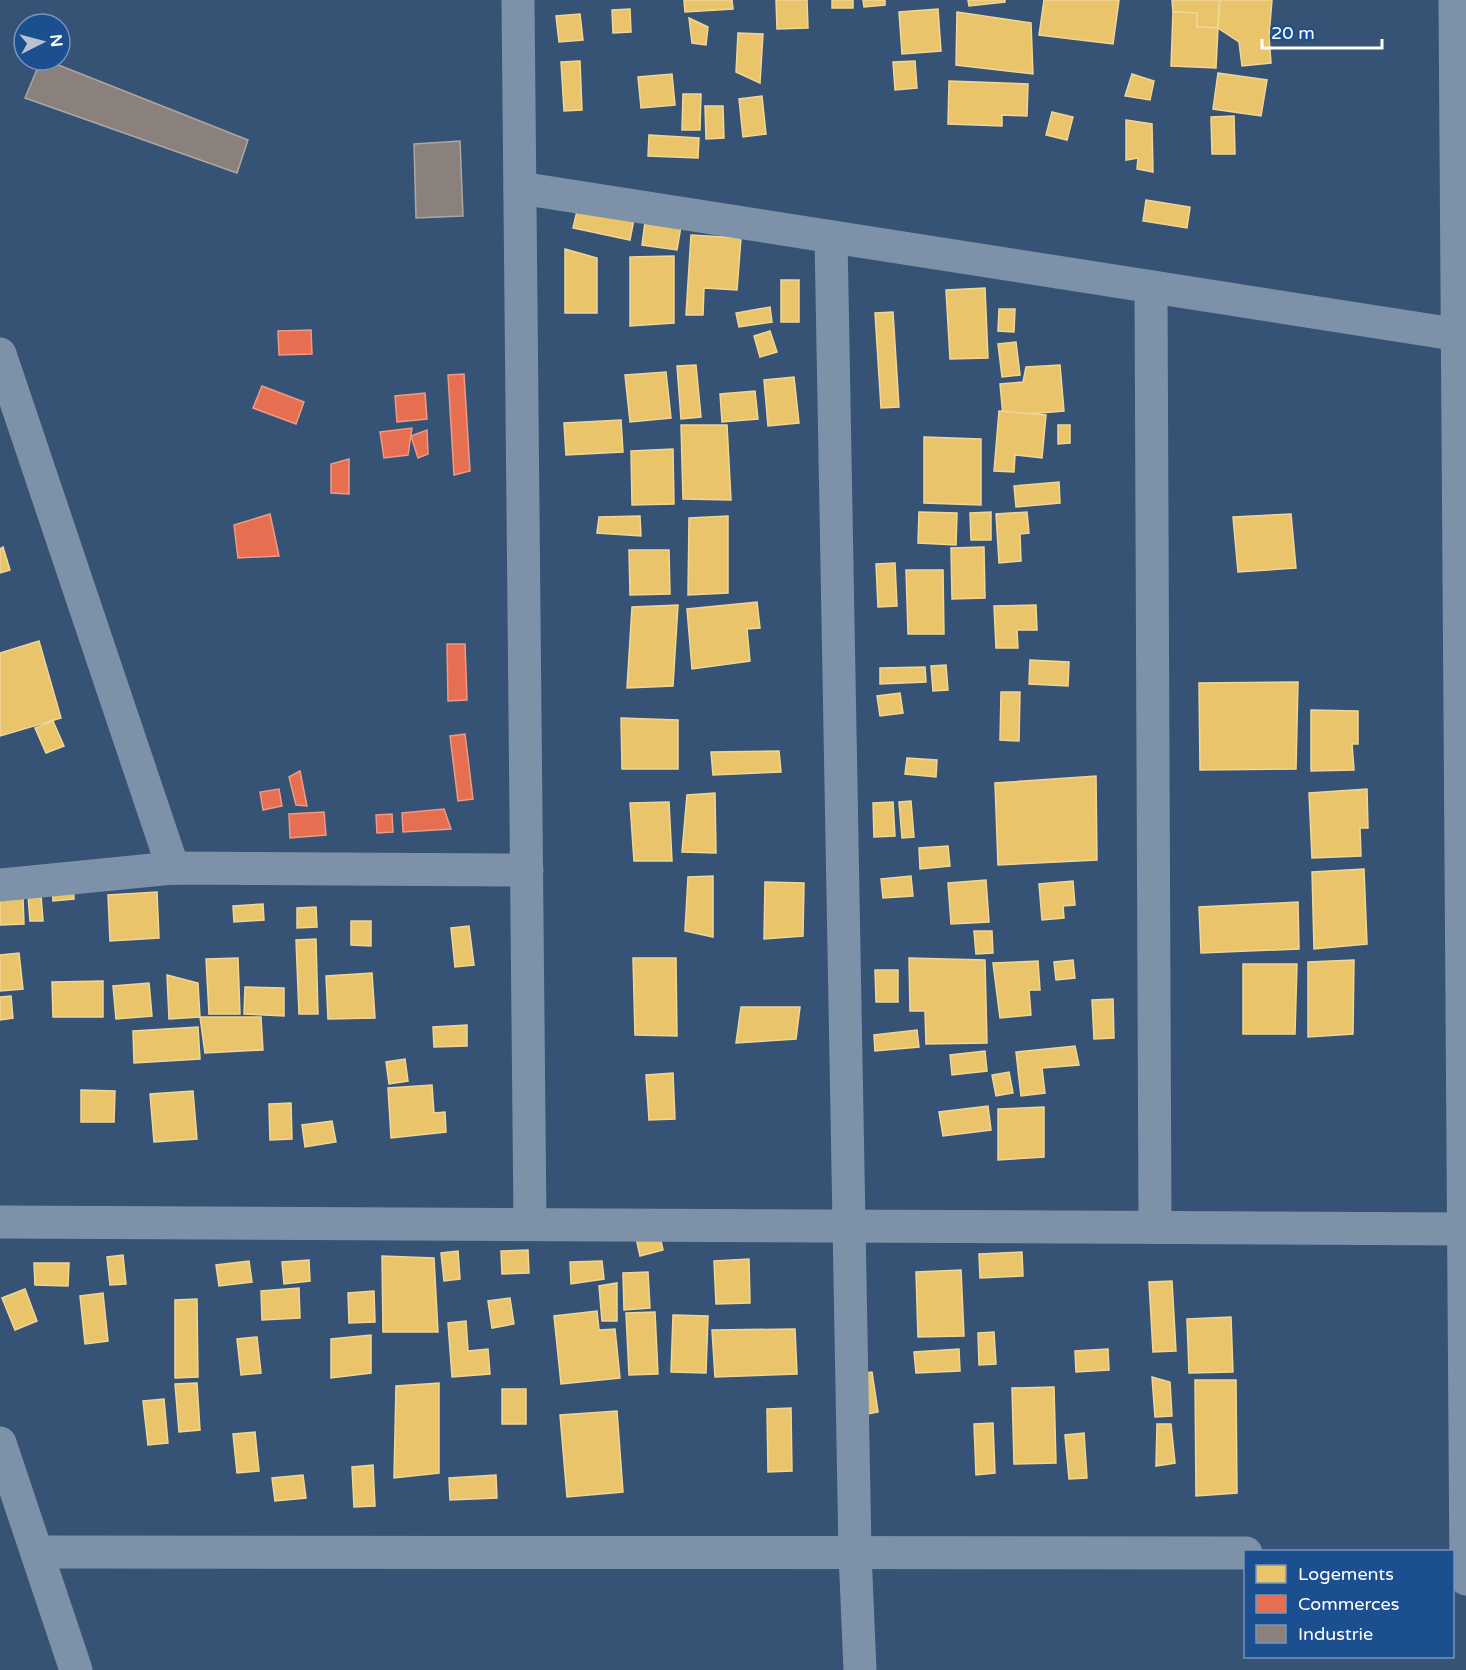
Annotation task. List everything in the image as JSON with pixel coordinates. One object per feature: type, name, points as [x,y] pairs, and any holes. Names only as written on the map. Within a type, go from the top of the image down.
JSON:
[{"type":"street","points":[[518,0],[530,1224]]},
{"type":"street","points":[[1455,0],[1461,335],[1464,1229],[1462,1559]]},
{"type":"street","points":[[519,188],[1461,335]]},
{"type":"street","points":[[831,237],[855,1553],[860,1670]]},
{"type":"street","points":[[1151,287],[1155,1227]]},
{"type":"street","points":[[0,354],[173,868]]},
{"type":"street","points":[[0,885],[173,868],[527,870]]},
{"type":"street","points":[[0,1222],[1464,1229]]},
{"type":"street","points":[[0,1443],[76,1670]]},
{"type":"street","points":[[37,1552],[1244,1553]]},
{"type":"building: Logements","points":[[684,0],[732,0],[733,9],[685,12]]},
{"type":"building: Logements","points":[[776,0],[807,0],[808,28],[777,29]]},
{"type":"building: Logements","points":[[832,0],[853,0],[853,8],[832,8]]},
{"type":"building: Logements","points":[[863,0],[885,0],[885,5],[864,7]]},
{"type":"building: Logements","points":[[968,0],[1005,0],[1005,2],[969,6]]},
{"type":"building: Logements","points":[[1044,0],[1119,0],[1113,44],[1039,35]]},
{"type":"building: Logements","points":[[1172,0],[1219,0],[1218,28],[1197,27],[1197,13],[1173,12]]},
{"type":"building: Logements","points":[[1220,0],[1272,0],[1269,36],[1271,63],[1242,66],[1239,42],[1218,28]]},
{"type":"building: Logements","points":[[630,9],[631,32],[613,33],[612,10]]},
{"type":"building: Logements","points":[[938,9],[941,51],[902,54],[899,12]]},
{"type":"building: Logements","points":[[957,12],[1031,23],[1033,74],[956,65]]},
{"type":"building: Logements","points":[[1173,12],[1197,13],[1197,27],[1218,28],[1216,68],[1171,66]]},
{"type":"building: Logements","points":[[580,14],[583,40],[559,42],[556,16]]},
{"type":"building: Logements","points":[[689,18],[708,27],[706,45],[692,43]]},
{"type":"building: Logements","points":[[738,33],[763,34],[760,83],[736,72]]},
{"type":"building: Logements","points":[[580,61],[582,110],[564,111],[561,62]]},
{"type":"building: Logements","points":[[915,61],[917,88],[895,90],[893,62]]},
{"type":"building: Logements","points":[[1218,73],[1267,80],[1261,116],[1213,109]]},
{"type":"building: Logements","points":[[672,74],[675,105],[641,108],[638,77]]},
{"type":"building: Logements","points":[[1132,74],[1154,81],[1150,100],[1125,96]]},
{"type":"building: Logements","points":[[949,81],[1028,84],[1027,116],[1002,115],[1002,126],[948,124]]},
{"type":"building: Logements","points":[[683,94],[701,94],[700,130],[682,130]]},
{"type":"building: Logements","points":[[762,96],[766,134],[743,137],[739,99]]},
{"type":"building: Logements","points":[[705,106],[723,106],[724,138],[706,139]]},
{"type":"building: Logements","points":[[1052,112],[1073,117],[1067,140],[1046,135]]},
{"type":"building: Logements","points":[[1234,116],[1235,154],[1212,154],[1211,117]]},
{"type":"building: Logements","points":[[1126,120],[1152,124],[1153,172],[1137,169],[1138,158],[1126,160]]},
{"type":"building: Logements","points":[[649,135],[699,138],[698,158],[648,156]]},
{"type":"building: Logements","points":[[1146,200],[1190,207],[1187,228],[1143,221]]},
{"type":"building: Logements","points":[[578,207],[634,219],[630,240],[573,228]]},
{"type":"building: Logements","points":[[645,222],[681,226],[677,250],[642,245]]},
{"type":"building: Logements","points":[[691,235],[741,238],[737,290],[704,288],[703,315],[686,315]]},
{"type":"building: Logements","points":[[565,249],[597,258],[597,313],[565,313]]},
{"type":"building: Logements","points":[[674,256],[674,323],[630,326],[630,257]]},
{"type":"building: Logements","points":[[781,280],[799,280],[799,322],[781,322]]},
{"type":"building: Logements","points":[[985,288],[988,358],[950,359],[946,290]]},
{"type":"building: Logements","points":[[770,307],[772,322],[739,327],[736,313]]},
{"type":"building: Logements","points":[[999,309],[1015,309],[1014,332],[998,331]]},
{"type":"building: Logements","points":[[893,312],[899,407],[881,408],[875,313]]},
{"type":"building: Logements","points":[[770,331],[777,352],[760,357],[754,336]]},
{"type":"building: Logements","points":[[1016,342],[1020,375],[1002,377],[998,344]]},
{"type":"building: Logements","points":[[696,365],[701,417],[681,419],[677,366]]},
{"type":"building: Logements","points":[[1060,365],[1064,411],[1003,416],[1000,384],[1023,382],[1026,367]]},
{"type":"building: Logements","points":[[666,372],[671,418],[630,422],[625,375]]},
{"type":"building: Logements","points":[[794,377],[799,423],[768,426],[764,380]]},
{"type":"building: Logements","points":[[755,391],[758,419],[722,422],[720,394]]},
{"type":"building: Logements","points":[[999,411],[1046,415],[1042,458],[1015,455],[1014,472],[994,471]]},
{"type":"building: Logements","points":[[621,420],[623,452],[566,455],[564,423]]},
{"type":"building: Logements","points":[[681,425],[727,425],[731,500],[683,499]]},
{"type":"building: Logements","points":[[1058,425],[1070,425],[1070,443],[1058,444]]},
{"type":"building: Logements","points":[[924,437],[981,439],[981,505],[924,503]]},
{"type":"building: Logements","points":[[673,449],[674,504],[632,505],[631,451]]},
{"type":"building: Logements","points":[[1059,482],[1060,503],[1016,507],[1014,486]]},
{"type":"building: Logements","points":[[919,512],[957,513],[956,545],[918,543]]},
{"type":"building: Logements","points":[[991,512],[991,540],[971,540],[970,513]]},
{"type":"building: Logements","points":[[1027,512],[1029,533],[1020,534],[1021,561],[999,563],[996,514]]},
{"type":"building: Logements","points":[[1291,514],[1296,568],[1238,572],[1233,517]]},
{"type":"building: Logements","points":[[640,516],[641,536],[597,533],[599,517]]},
{"type":"building: Logements","points":[[728,516],[728,593],[688,595],[689,518]]},
{"type":"building: Logements","points":[[3,547],[10,570],[0,573],[0,549]]},
{"type":"building: Logements","points":[[984,547],[985,598],[952,599],[951,548]]},
{"type":"building: Logements","points":[[629,550],[669,550],[670,594],[630,595]]},
{"type":"building: Logements","points":[[895,563],[897,606],[878,607],[876,564]]},
{"type":"building: Logements","points":[[906,570],[943,570],[944,634],[908,634]]},
{"type":"building: Logements","points":[[757,602],[760,628],[747,629],[750,661],[692,669],[687,609]]},
{"type":"building: Logements","points":[[678,605],[673,686],[627,688],[632,607]]},
{"type":"building: Logements","points":[[1036,605],[1037,630],[1017,630],[1018,648],[996,648],[994,606]]},
{"type":"building: Logements","points":[[39,641],[61,718],[0,736],[0,653]]},
{"type":"building: Logements","points":[[1030,660],[1069,662],[1068,686],[1029,684]]},
{"type":"building: Logements","points":[[946,665],[948,690],[933,691],[931,666]]},
{"type":"building: Logements","points":[[925,667],[926,682],[880,684],[880,668]]},
{"type":"building: Logements","points":[[1298,682],[1296,769],[1200,770],[1199,683]]},
{"type":"building: Logements","points":[[1001,692],[1020,692],[1019,741],[1000,740]]},
{"type":"building: Logements","points":[[900,693],[903,713],[880,716],[877,696]]},
{"type":"building: Logements","points":[[1311,710],[1358,711],[1358,744],[1352,744],[1354,770],[1311,771]]},
{"type":"building: Logements","points":[[621,718],[678,720],[678,769],[622,769]]},
{"type":"building: Logements","points":[[53,721],[64,746],[46,753],[35,728]]},
{"type":"building: Logements","points":[[779,751],[781,772],[713,775],[711,752]]},
{"type":"building: Logements","points":[[907,758],[937,760],[936,777],[905,774]]},
{"type":"building: Logements","points":[[1096,776],[1097,860],[998,865],[995,783]]},
{"type":"building: Logements","points":[[1367,789],[1368,828],[1360,828],[1361,856],[1312,858],[1309,793]]},
{"type":"building: Logements","points":[[715,793],[716,853],[682,852],[687,795]]},
{"type":"building: Logements","points":[[911,801],[914,837],[902,838],[899,802]]},
{"type":"building: Logements","points":[[669,802],[672,861],[634,861],[630,803]]},
{"type":"building: Logements","points":[[893,802],[895,836],[874,837],[873,803]]},
{"type":"building: Logements","points":[[948,846],[950,866],[920,869],[919,848]]},
{"type":"building: Logements","points":[[1364,869],[1367,944],[1314,949],[1312,872]]},
{"type":"building: Logements","points":[[713,876],[713,937],[685,931],[688,877]]},
{"type":"building: Logements","points":[[911,876],[913,896],[883,898],[881,879]]},
{"type":"building: Logements","points":[[73,878],[74,899],[53,901],[52,886]]},
{"type":"building: Logements","points":[[986,880],[989,922],[951,924],[948,883]]},
{"type":"building: Logements","points":[[1073,881],[1075,905],[1063,906],[1064,918],[1042,920],[1039,884]]},
{"type":"building: Logements","points":[[40,882],[43,921],[30,921],[27,883]]},
{"type":"building: Logements","points":[[765,882],[804,883],[803,936],[764,939]]},
{"type":"building: Logements","points":[[157,892],[159,938],[110,941],[108,895]]},
{"type":"building: Logements","points":[[23,898],[24,924],[0,925],[0,899]]},
{"type":"building: Logements","points":[[1298,902],[1299,949],[1201,953],[1199,907]]},
{"type":"building: Logements","points":[[263,904],[264,920],[234,922],[233,906]]},
{"type":"building: Logements","points":[[316,907],[317,927],[297,928],[297,908]]},
{"type":"building: Logements","points":[[351,921],[371,921],[371,946],[351,945]]},
{"type":"building: Logements","points":[[469,926],[474,965],[455,967],[451,928]]},
{"type":"building: Logements","points":[[974,931],[992,931],[993,953],[976,954]]},
{"type":"building: Logements","points":[[316,939],[318,1014],[299,1014],[296,940]]},
{"type":"building: Logements","points":[[19,953],[23,989],[0,991],[0,955]]},
{"type":"building: Logements","points":[[238,958],[240,1014],[209,1014],[206,959]]},
{"type":"building: Logements","points":[[633,958],[676,958],[677,1036],[635,1035]]},
{"type":"building: Logements","points":[[909,958],[985,960],[987,1043],[926,1044],[925,1011],[910,1011]]},
{"type":"building: Logements","points":[[1073,960],[1075,978],[1056,980],[1054,962]]},
{"type":"building: Logements","points":[[1354,960],[1353,1034],[1308,1037],[1308,962]]},
{"type":"building: Logements","points":[[1038,961],[1040,990],[1029,990],[1031,1015],[1000,1018],[993,963]]},
{"type":"building: Logements","points":[[1243,964],[1297,964],[1295,1034],[1243,1034]]},
{"type":"building: Logements","points":[[875,970],[898,970],[898,1002],[876,1002]]},
{"type":"building: Logements","points":[[372,973],[375,1018],[328,1019],[326,976]]},
{"type":"building: Logements","points":[[167,975],[198,983],[200,1017],[169,1019]]},
{"type":"building: Logements","points":[[103,981],[103,1017],[53,1017],[52,982]]},
{"type":"building: Logements","points":[[149,983],[152,1016],[116,1019],[113,986]]},
{"type":"building: Logements","points":[[245,987],[284,988],[284,1016],[244,1014]]},
{"type":"building: Logements","points":[[11,996],[13,1018],[0,1020],[0,997]]},
{"type":"building: Logements","points":[[1113,999],[1114,1038],[1094,1039],[1092,1000]]},
{"type":"building: Logements","points":[[741,1007],[800,1007],[796,1039],[736,1043]]},
{"type":"building: Logements","points":[[200,1017],[261,1017],[263,1050],[205,1053]]},
{"type":"building: Logements","points":[[467,1025],[467,1046],[434,1047],[433,1027]]},
{"type":"building: Logements","points":[[198,1027],[200,1059],[134,1063],[133,1031]]},
{"type":"building: Logements","points":[[917,1030],[919,1047],[875,1051],[874,1035]]},
{"type":"building: Logements","points":[[1075,1046],[1079,1065],[1042,1068],[1045,1093],[1021,1096],[1016,1052]]},
{"type":"building: Logements","points":[[985,1051],[987,1071],[952,1075],[950,1055]]},
{"type":"building: Logements","points":[[405,1059],[408,1081],[389,1084],[386,1062]]},
{"type":"building: Logements","points":[[1009,1072],[1013,1093],[996,1096],[992,1075]]},
{"type":"building: Logements","points":[[673,1073],[675,1119],[649,1120],[646,1075]]},
{"type":"building: Logements","points":[[432,1085],[434,1113],[445,1112],[446,1132],[391,1138],[388,1088]]},
{"type":"building: Logements","points":[[81,1090],[115,1091],[114,1122],[81,1122]]},
{"type":"building: Logements","points":[[193,1091],[197,1139],[154,1142],[150,1094]]},
{"type":"building: Logements","points":[[291,1103],[292,1139],[270,1140],[269,1104]]},
{"type":"building: Logements","points":[[988,1106],[991,1130],[943,1136],[939,1112]]},
{"type":"building: Logements","points":[[1044,1107],[1044,1157],[998,1160],[998,1109]]},
{"type":"building: Logements","points":[[332,1121],[336,1142],[305,1147],[302,1125]]},
{"type":"building: Logements","points":[[658,1228],[663,1250],[640,1256],[635,1233]]},
{"type":"building: Logements","points":[[528,1250],[529,1273],[502,1274],[501,1251]]},
{"type":"building: Logements","points":[[458,1251],[460,1279],[444,1281],[441,1253]]},
{"type":"building: Logements","points":[[1022,1252],[1023,1276],[980,1278],[979,1254]]},
{"type":"building: Logements","points":[[123,1255],[126,1284],[110,1285],[107,1257]]},
{"type":"building: Logements","points":[[382,1256],[434,1258],[438,1332],[383,1332]]},
{"type":"building: Logements","points":[[749,1259],[750,1303],[716,1304],[714,1261]]},
{"type":"building: Logements","points":[[309,1260],[310,1281],[284,1284],[282,1262]]},
{"type":"building: Logements","points":[[249,1261],[252,1282],[219,1286],[216,1265]]},
{"type":"building: Logements","points":[[602,1261],[604,1279],[571,1284],[570,1262]]},
{"type":"building: Logements","points":[[34,1263],[69,1263],[68,1286],[35,1285]]},
{"type":"building: Logements","points":[[961,1270],[964,1336],[918,1337],[916,1272]]},
{"type":"building: Logements","points":[[648,1272],[650,1308],[624,1310],[623,1273]]},
{"type":"building: Logements","points":[[1172,1281],[1176,1351],[1153,1352],[1149,1282]]},
{"type":"building: Logements","points":[[617,1283],[617,1321],[602,1321],[599,1286]]},
{"type":"building: Logements","points":[[299,1288],[300,1318],[262,1320],[261,1291]]},
{"type":"building: Logements","points":[[25,1289],[37,1321],[15,1330],[2,1298]]},
{"type":"building: Logements","points":[[374,1291],[375,1322],[349,1323],[348,1293]]},
{"type":"building: Logements","points":[[103,1293],[108,1341],[85,1344],[80,1296]]},
{"type":"building: Logements","points":[[510,1298],[514,1324],[492,1328],[488,1301]]},
{"type":"building: Logements","points":[[197,1299],[198,1377],[175,1378],[175,1300]]},
{"type":"building: Logements","points":[[597,1311],[599,1330],[615,1329],[620,1378],[561,1384],[554,1316]]},
{"type":"building: Logements","points":[[655,1312],[658,1374],[629,1375],[626,1313]]},
{"type":"building: Logements","points":[[673,1315],[708,1316],[706,1373],[671,1372]]},
{"type":"building: Logements","points":[[1231,1317],[1233,1372],[1189,1373],[1187,1319]]},
{"type":"building: Logements","points":[[466,1321],[468,1351],[488,1349],[490,1374],[452,1377],[448,1323]]},
{"type":"building: Logements","points":[[795,1329],[797,1374],[715,1377],[712,1330]]},
{"type":"building: Logements","points":[[994,1332],[996,1364],[979,1365],[978,1333]]},
{"type":"building: Logements","points":[[371,1335],[371,1373],[331,1378],[331,1339]]},
{"type":"building: Logements","points":[[257,1337],[261,1373],[241,1375],[237,1339]]},
{"type":"building: Logements","points":[[959,1349],[960,1371],[916,1373],[914,1352]]},
{"type":"building: Logements","points":[[1108,1349],[1109,1370],[1076,1372],[1075,1351]]},
{"type":"building: Logements","points":[[872,1372],[878,1412],[862,1415],[857,1374]]},
{"type":"building: Logements","points":[[1152,1377],[1170,1382],[1172,1416],[1155,1417]]},
{"type":"building: Logements","points":[[1195,1380],[1236,1380],[1237,1493],[1196,1496]]},
{"type":"building: Logements","points":[[197,1383],[200,1430],[179,1432],[175,1384]]},
{"type":"building: Logements","points":[[439,1383],[439,1473],[394,1478],[396,1386]]},
{"type":"building: Logements","points":[[1054,1387],[1056,1463],[1014,1464],[1012,1388]]},
{"type":"building: Logements","points":[[502,1389],[526,1389],[526,1424],[502,1424]]},
{"type":"building: Logements","points":[[164,1399],[168,1443],[148,1445],[143,1401]]},
{"type":"building: Logements","points":[[791,1408],[792,1471],[768,1472],[767,1409]]},
{"type":"building: Logements","points":[[617,1411],[623,1492],[567,1497],[560,1415]]},
{"type":"building: Logements","points":[[993,1423],[995,1473],[976,1475],[974,1424]]},
{"type":"building: Logements","points":[[1157,1424],[1171,1424],[1175,1463],[1156,1466]]},
{"type":"building: Logements","points":[[255,1432],[259,1471],[237,1473],[233,1434]]},
{"type":"building: Logements","points":[[1084,1433],[1087,1478],[1069,1479],[1065,1435]]},
{"type":"building: Logements","points":[[373,1465],[375,1506],[354,1507],[352,1467]]},
{"type":"building: Logements","points":[[303,1475],[306,1498],[275,1501],[272,1478]]},
{"type":"building: Logements","points":[[496,1475],[497,1498],[450,1500],[449,1478]]},
{"type":"building: Commerces","points":[[311,330],[312,354],[279,355],[278,331]]},
{"type":"building: Commerces","points":[[464,374],[470,471],[454,475],[448,375]]},
{"type":"building: Commerces","points":[[262,386],[304,402],[296,424],[253,408]]},
{"type":"building: Commerces","points":[[425,393],[427,419],[397,422],[395,396]]},
{"type":"building: Commerces","points":[[412,428],[408,455],[384,458],[380,432]]},
{"type":"building: Commerces","points":[[427,430],[428,454],[418,458],[411,436]]},
{"type":"building: Commerces","points":[[349,459],[349,494],[331,493],[331,464]]},
{"type":"building: Commerces","points":[[270,514],[279,556],[238,558],[234,525]]},
{"type":"building: Commerces","points":[[447,644],[465,644],[467,700],[448,701]]},
{"type":"building: Commerces","points":[[465,734],[473,799],[458,801],[450,736]]},
{"type":"building: Commerces","points":[[300,771],[307,806],[296,805],[289,777]]},
{"type":"building: Commerces","points":[[279,789],[282,806],[263,810],[260,792]]},
{"type":"building: Commerces","points":[[444,809],[451,829],[403,832],[402,813]]},
{"type":"building: Commerces","points":[[324,812],[326,835],[290,838],[289,814]]},
{"type":"building: Commerces","points":[[392,814],[393,832],[377,833],[376,815]]},
{"type":"building: Industrie","points":[[72,70],[248,140],[237,173],[25,98],[36,72]]},
{"type":"building: Industrie","points":[[460,141],[463,216],[416,218],[414,144]]}]
